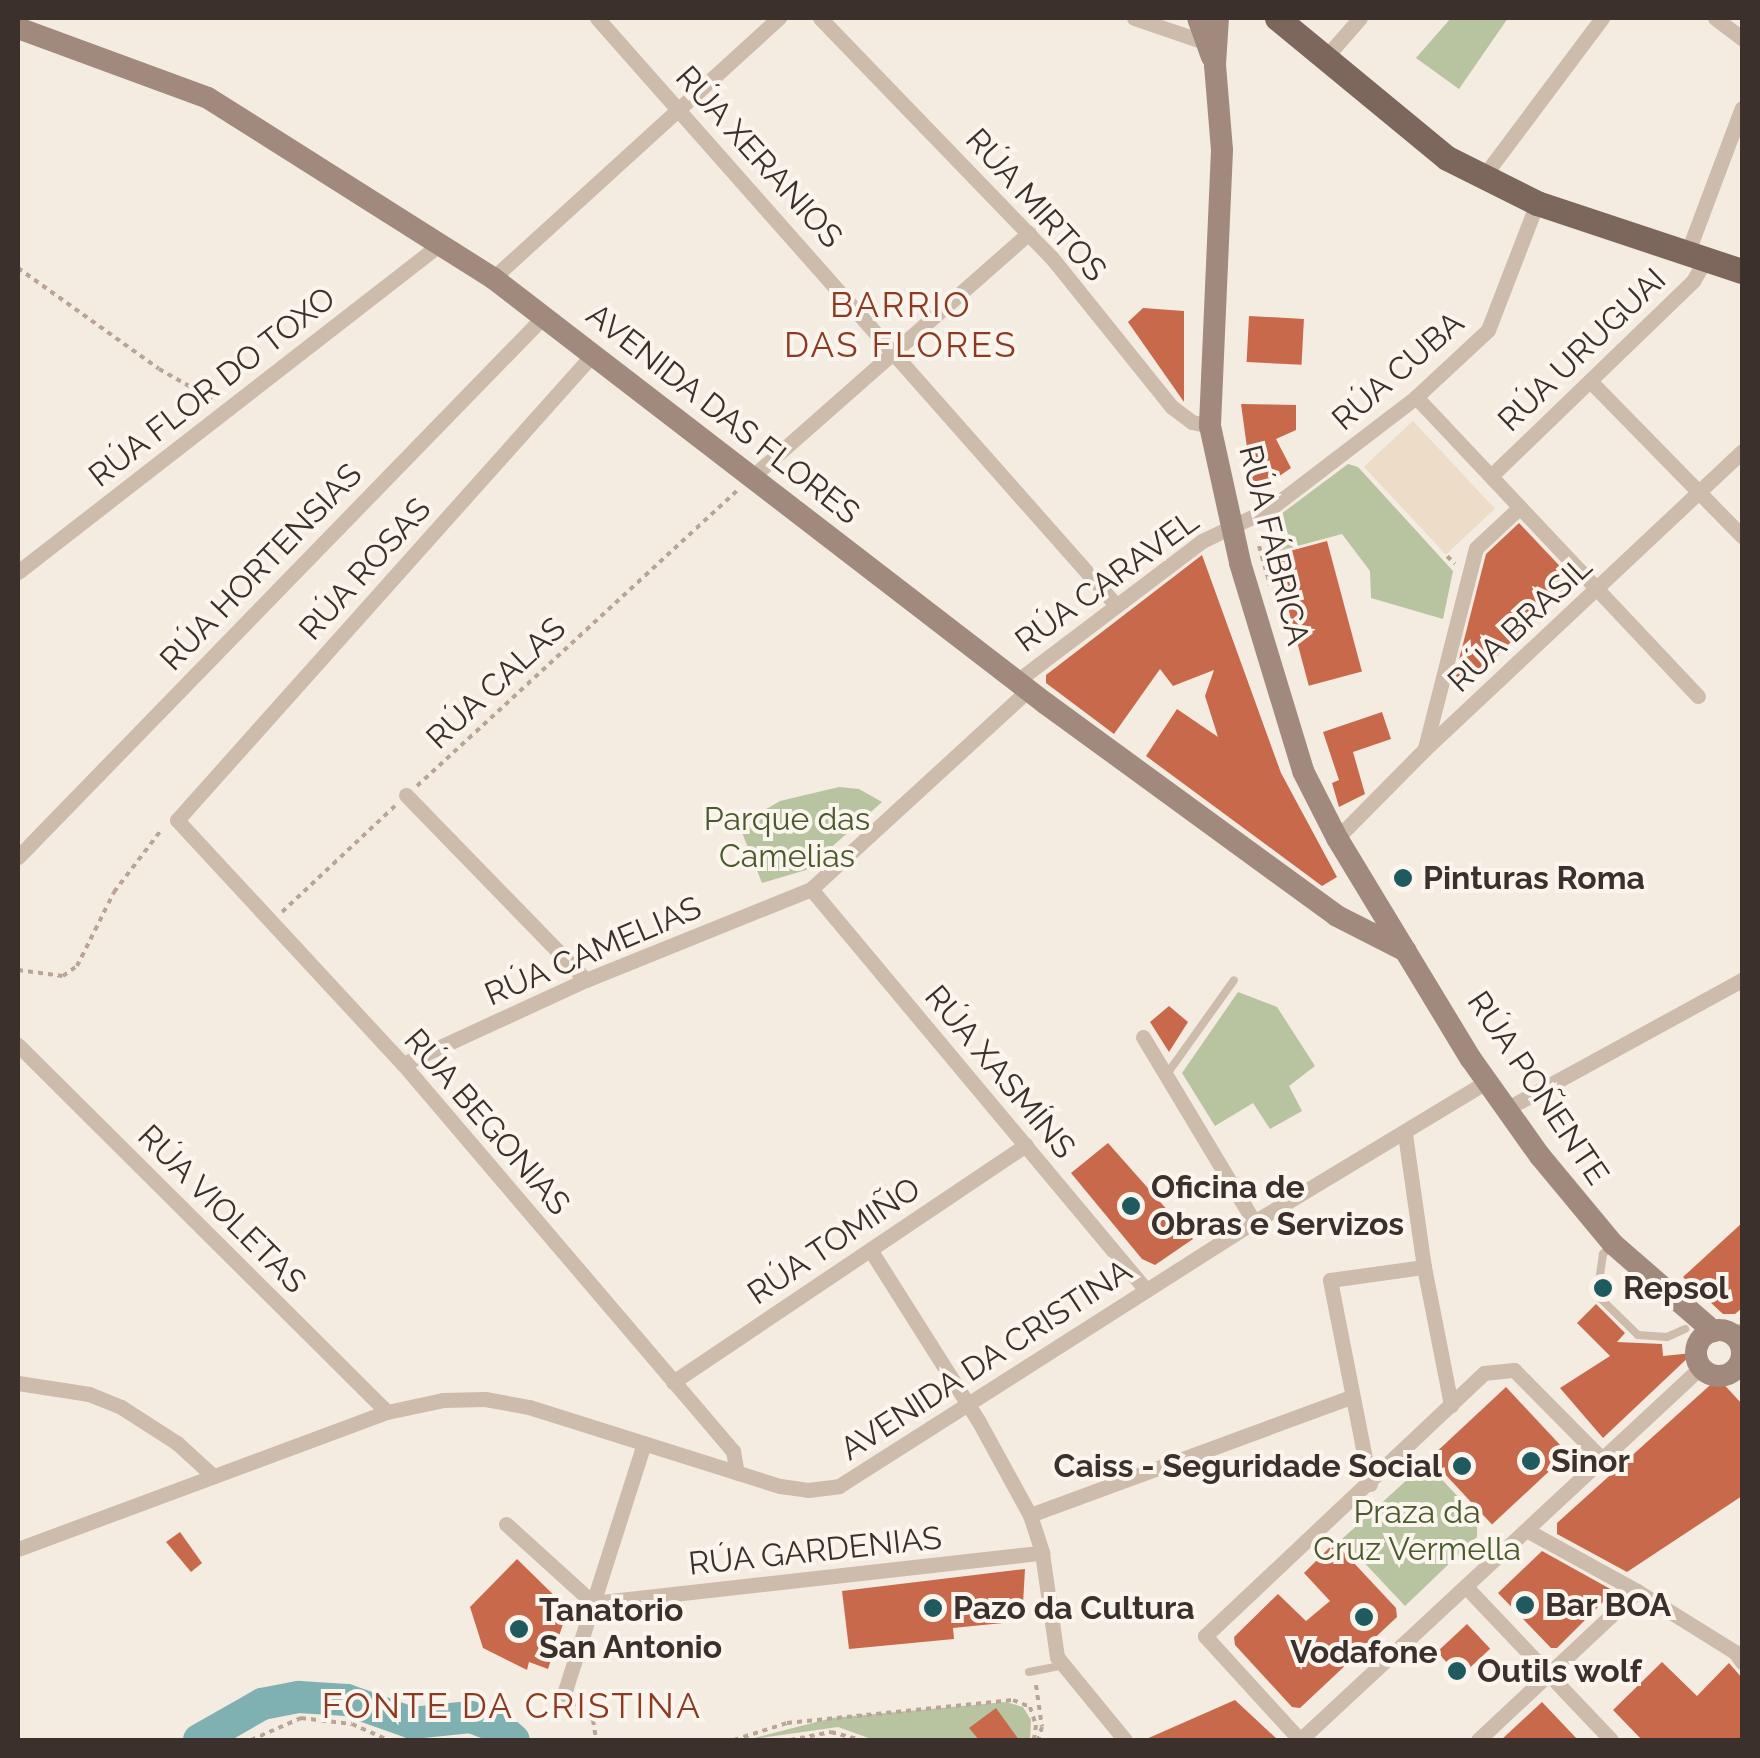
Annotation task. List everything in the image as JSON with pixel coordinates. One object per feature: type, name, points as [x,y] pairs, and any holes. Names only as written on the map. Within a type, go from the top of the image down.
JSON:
[{"type":"main road","points":[[1276,18],[1422,140],[1483,177],[1537,203],[1742,271]]},
{"type":"street","name":"RÚA XERANIOS","points":[[597,18],[898,353],[1116,605]]},
{"type":"street","points":[[493,278],[779,18]]},
{"type":"street","name":"RÚA MIRTOS","points":[[820,18],[1030,233],[1172,407],[1192,422],[1210,426]]},
{"type":"street","points":[[1134,18],[1204,42]]},
{"type":"street","name":"RÚA FÁBRICA","points":[[1198,18],[1215,65]]},
{"type":"street","name":"RÚA FÁBRICA","points":[[1218,18],[1215,65],[1222,150],[1210,426],[1231,528],[1303,771],[1406,951]]},
{"type":"street","points":[[1325,58],[1360,18]]},
{"type":"street","points":[[1483,177],[1602,18]]},
{"type":"street","points":[[1715,18],[1742,38]]},
{"type":"street","name":"AVENIDA DAS FLORES","points":[[18,28],[208,98],[493,278],[1022,685],[1348,922],[1406,951]]},
{"type":"street","name":"RÚA URUGUAI","points":[[1490,476],[1693,281],[1696,257],[1742,108]]},
{"type":"street","name":"RÚA CUBA","points":[[1231,528],[1271,508],[1416,397],[1488,330],[1537,203]]},
{"type":"street","points":[[752,477],[898,353],[1030,233]]},
{"type":"street","name":"RÚA FLOR DO TOXO","points":[[18,572],[439,245]]},
{"type":"street","name":"RÚA HORTENSIAS","points":[[18,858],[545,315]]},
{"type":"street","name":"RÚA ROSAS","points":[[177,820],[594,353]]},
{"type":"street","points":[[1591,382],[1742,536]]},
{"type":"street","points":[[1416,397],[1698,696]]},
{"type":"street","name":"RÚA BRASIL","points":[[1338,838],[1425,750],[1742,451]]},
{"type":"street","points":[[1425,750],[1476,548],[1520,507]]},
{"type":"street","name":"RÚA CARAVEL","points":[[1022,685],[1116,605],[1202,541],[1231,528]]},
{"type":"street","name":"RÚA CAMELIAS","points":[[403,1064],[586,980],[811,889],[1022,685]]},
{"type":"street","points":[[406,795],[586,980]]},
{"type":"street","name":"RÚA BEGONIAS","points":[[177,820],[403,1064],[734,1451],[737,1473]]},
{"type":"street","name":"RÚA XASMÍNS","points":[[811,889],[1146,1290]]},
{"type":"street","points":[[1348,922],[1365,915],[1374,898]]},
{"type":"street","name":"RÚA POÑENTE","points":[[1406,951],[1486,1082],[1579,1208],[1634,1272],[1720,1344]]},
{"type":"street","points":[[1506,1108],[1742,980]]},
{"type":"street","points":[[1143,1037],[1254,1222]]},
{"type":"street","name":"RÚA VIOLETAS","points":[[18,1046],[387,1412]]},
{"type":"street","name":"AVENIDA DA CRISTINA","points":[[18,1548],[387,1412],[443,1400],[485,1399],[529,1407],[794,1488],[839,1486],[1254,1222],[1486,1082]]},
{"type":"street","points":[[1404,1134],[1424,1267],[1452,1405]]},
{"type":"street","name":"RÚA TOMIÑO","points":[[673,1382],[1026,1145]]},
{"type":"street","points":[[871,1250],[968,1404],[1030,1514],[1042,1553],[1057,1658],[1125,1740]]},
{"type":"street","points":[[1370,1484],[1330,1280],[1424,1267]]},
{"type":"street","points":[[1603,1460],[1514,1370],[1484,1373],[1205,1636],[1300,1740],[1528,1531],[1603,1460],[1720,1344]]},
{"type":"street","points":[[18,1383],[89,1394],[121,1407],[176,1443],[211,1474]]},
{"type":"street","points":[[1030,1514],[1350,1397]]},
{"type":"street","points":[[564,1694],[644,1443]]},
{"type":"street","points":[[506,1524],[593,1602]]},
{"type":"street","points":[[1528,1531],[1637,1591],[1735,1652],[1742,1662]]},
{"type":"street","name":"RÚA GARDENIAS","points":[[593,1602],[1042,1553]]},
{"type":"street","points":[[1467,1588],[1611,1740]]},
{"type":"street","points":[[1478,1740],[1637,1591]]},
{"type":"lane","points":[[1166,1074],[1234,980]]},
{"type":"lane","points":[[1619,1250],[1604,1254],[1597,1295],[1638,1334],[1720,1344]]},
{"type":"lane","points":[[1032,1671],[1064,1666]]},
{"type":"path","points":[[18,268],[158,369],[230,409]]},
{"type":"path","name":"RÚA CALAS","points":[[271,922],[752,477]]},
{"type":"path","points":[[18,970],[62,976],[78,966],[114,892],[161,830],[177,820]]},
{"type":"path","points":[[1032,1671],[1042,1727],[1036,1740]]},
{"type":"path","points":[[564,1694],[593,1720],[596,1740]]},
{"type":"path","points":[[734,1740],[788,1723],[1013,1700],[1030,1707],[1036,1740]]},
{"type":"path","points":[[252,1740],[301,1718],[352,1724],[388,1740]]},
{"type":"path","points":[[790,1740],[832,1732],[861,1740]]},
{"type":"green space","points":[[1451,18],[1508,18],[1459,89],[1416,58]]},
{"type":"green space","points":[[1348,464],[1358,467],[1453,571],[1443,619],[1371,598],[1370,571],[1342,534],[1275,552],[1269,523]]},
{"type":"green space","name":"Parque das Camelias","points":[[839,787],[859,789],[882,802],[806,870],[762,883],[739,825],[780,801]]},
{"type":"green space","points":[[1238,992],[1277,1007],[1315,1066],[1289,1086],[1302,1111],[1270,1129],[1253,1103],[1215,1126],[1182,1073]]},
{"type":"green space","name":"Praza da Cruz Vermella","points":[[1420,1468],[1433,1470],[1477,1517],[1477,1537],[1405,1606],[1342,1539]]},
{"type":"green space","points":[[1006,1702],[1023,1707],[1031,1720],[1030,1740],[874,1740],[838,1727],[747,1740],[832,1718]]},
{"type":"shaded area","points":[[1413,421],[1495,509],[1446,554],[1364,467]]},
{"type":"building","points":[[1143,308],[1184,311],[1184,402],[1128,322]]},
{"type":"building","points":[[1249,316],[1304,319],[1302,365],[1247,362]]},
{"type":"building","points":[[1241,404],[1296,405],[1296,430],[1276,439],[1291,468],[1262,488],[1252,484]]},
{"type":"building","points":[[1519,523],[1573,580],[1469,684],[1454,679],[1486,554]]},
{"type":"building","points":[[1327,541],[1362,671],[1309,686],[1274,555]]},
{"type":"building","points":[[1202,555],[1281,773],[1337,877],[1322,886],[1146,756],[1177,709],[1218,737],[1205,696],[1214,670],[1173,686],[1160,669],[1114,734],[1046,683],[1046,675]]},
{"type":"building","points":[[1382,712],[1391,739],[1353,752],[1365,794],[1339,807],[1332,783],[1339,780],[1323,732]]},
{"type":"building","points":[[1169,1006],[1188,1022],[1169,1052],[1150,1022]]},
{"type":"building","name":"Oficina de Obras e Servizos","points":[[1108,1143],[1193,1239],[1155,1265],[1142,1259],[1071,1173]]},
{"type":"building","points":[[1742,1223],[1742,1308],[1735,1314],[1723,1314],[1683,1277]]},
{"type":"building","points":[[1596,1304],[1625,1333],[1617,1342],[1662,1344],[1663,1356],[1693,1353],[1603,1438],[1560,1388],[1610,1356],[1577,1323]]},
{"type":"building","points":[[1718,1378],[1742,1404],[1742,1496],[1627,1572],[1557,1534],[1557,1523]]},
{"type":"building","points":[[1506,1387],[1568,1454],[1492,1524],[1430,1458]]},
{"type":"building","points":[[180,1532],[202,1563],[191,1572],[166,1542]]},
{"type":"building","points":[[1331,1546],[1339,1547],[1396,1608],[1397,1617],[1300,1708],[1292,1707],[1235,1645],[1234,1637],[1278,1594],[1306,1621],[1330,1601],[1304,1573]]},
{"type":"building","points":[[1542,1551],[1614,1591],[1557,1648],[1551,1648],[1498,1593]]},
{"type":"building","name":"Tanatorio San Antonio","points":[[517,1559],[568,1609],[548,1669],[529,1662],[527,1670],[483,1648],[470,1607]]},
{"type":"building","name":"Pazo da Cultura","points":[[1025,1569],[1023,1604],[1003,1623],[953,1628],[954,1639],[849,1649],[842,1591]]},
{"type":"building","points":[[1467,1624],[1490,1649],[1460,1677],[1437,1652]]},
{"type":"building","points":[[1662,1662],[1697,1696],[1729,1663],[1742,1678],[1742,1740],[1642,1740],[1613,1710]]},
{"type":"building","points":[[1235,1700],[1278,1740],[1144,1740]]},
{"type":"building","points":[[1542,1702],[1578,1740],[1501,1740]]},
{"type":"building","points":[[996,1708],[1019,1740],[979,1740],[969,1728]]},
{"type":"waterway","points":[[199,1740],[262,1704],[299,1697],[347,1700],[412,1723],[471,1717],[500,1728],[514,1740]]},
{"type":"place","name":"Pinturas Roma","points":[[1403,878]]},
{"type":"place","name":"Oficina de Obras e Servizos","points":[[1131,1206]]},
{"type":"place","name":"Repsol","points":[[1603,1288]]},
{"type":"place","name":"Sinor","points":[[1531,1461]]},
{"type":"place","name":"Caiss - Seguridade Social","points":[[1462,1466]]},
{"type":"place","name":"Bar BOA","points":[[1525,1605]]},
{"type":"place","name":"Pazo da Cultura","points":[[933,1608]]},
{"type":"place","name":"Vodafone","points":[[1364,1617]]},
{"type":"place","name":"Tanatorio San Antonio","points":[[519,1629]]},
{"type":"place","name":"Outils wolf","points":[[1457,1671]]},
{"type":"district","name":"BARRIO DAS FLORES","points":[[901,325]]},
{"type":"district","name":"FONTE DA CRISTINA","points":[[512,1706]]}]
